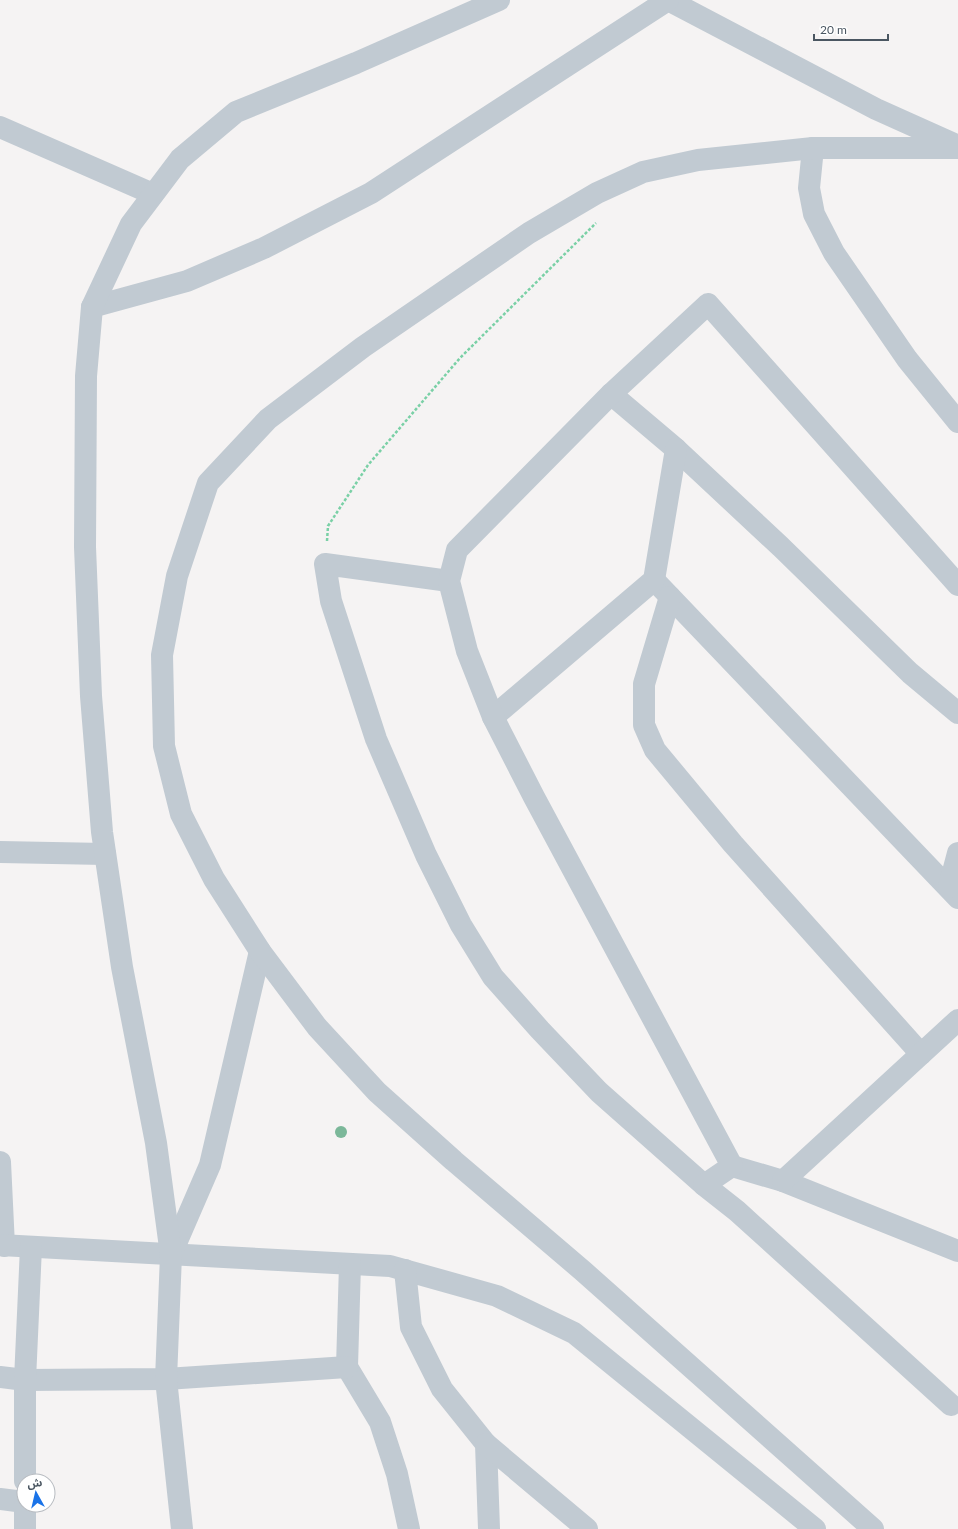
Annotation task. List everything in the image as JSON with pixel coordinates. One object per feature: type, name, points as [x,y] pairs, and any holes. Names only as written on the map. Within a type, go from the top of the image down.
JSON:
[{"type":"street","points":[[182,1529],[166,1379],[171,1255],[156,1143],[122,967],[105,854],[91,696],[85,547],[86,376],[92,307],[131,224],[153,194],[180,159],[236,112],[356,63],[499,0]]},
{"type":"street","points":[[92,307],[187,281],[264,248],[371,193],[668,0],[876,109],[958,147]]},
{"type":"street","points":[[0,127],[153,194]]},
{"type":"street","points":[[873,1529],[583,1271],[454,1161],[377,1092],[318,1027],[260,951],[214,880],[181,814],[164,746],[162,655],[177,576],[208,483],[268,419],[363,347],[529,232],[597,193],[643,172],[698,160],[813,148],[958,147]]},
{"type":"street","points":[[813,148],[809,188],[814,214],[834,253],[907,359],[958,422]]},
{"type":"street","points":[[958,585],[708,304],[611,394],[457,550],[449,581],[467,651],[493,717],[537,804],[732,1166],[783,1181],[958,1251]]},
{"type":"street","points":[[611,394],[676,449],[781,546],[910,674],[958,713]]},
{"type":"street","points":[[493,717],[654,580],[676,449]]},
{"type":"street","points":[[449,581],[325,564],[331,601],[376,739],[426,856],[465,932],[493,977],[540,1030],[599,1092],[704,1185],[737,1211],[951,1405]]},
{"type":"street","points":[[654,580],[953,893]]},
{"type":"street","points":[[670,597],[644,684],[644,725],[655,750],[734,844],[921,1054]]},
{"type":"street","points":[[0,852],[105,854]]},
{"type":"street","points":[[953,893],[958,853]]},
{"type":"street","points":[[171,1255],[210,1165],[260,951]]},
{"type":"street","points":[[783,1181],[958,1020]]},
{"type":"street","points":[[0,1162],[2,1246],[390,1266],[497,1296],[574,1333],[815,1529]]},
{"type":"street","points":[[704,1185],[732,1166]]},
{"type":"street","points":[[25,1473],[25,1380],[31,1247]]},
{"type":"street","points":[[350,1264],[347,1366],[380,1422],[397,1474],[409,1529]]},
{"type":"street","points":[[405,1270],[411,1328],[442,1389],[486,1444],[587,1529]]},
{"type":"street","points":[[0,1377],[25,1380],[166,1379],[347,1366]]},
{"type":"street","points":[[486,1444],[489,1529]]},
{"type":"street","points":[[0,1499],[16,1501]]},
{"type":"street","points":[[25,1513],[25,1529]]},
{"type":"path","points":[[325,564],[328,526],[368,466],[460,358],[597,222]]}]
